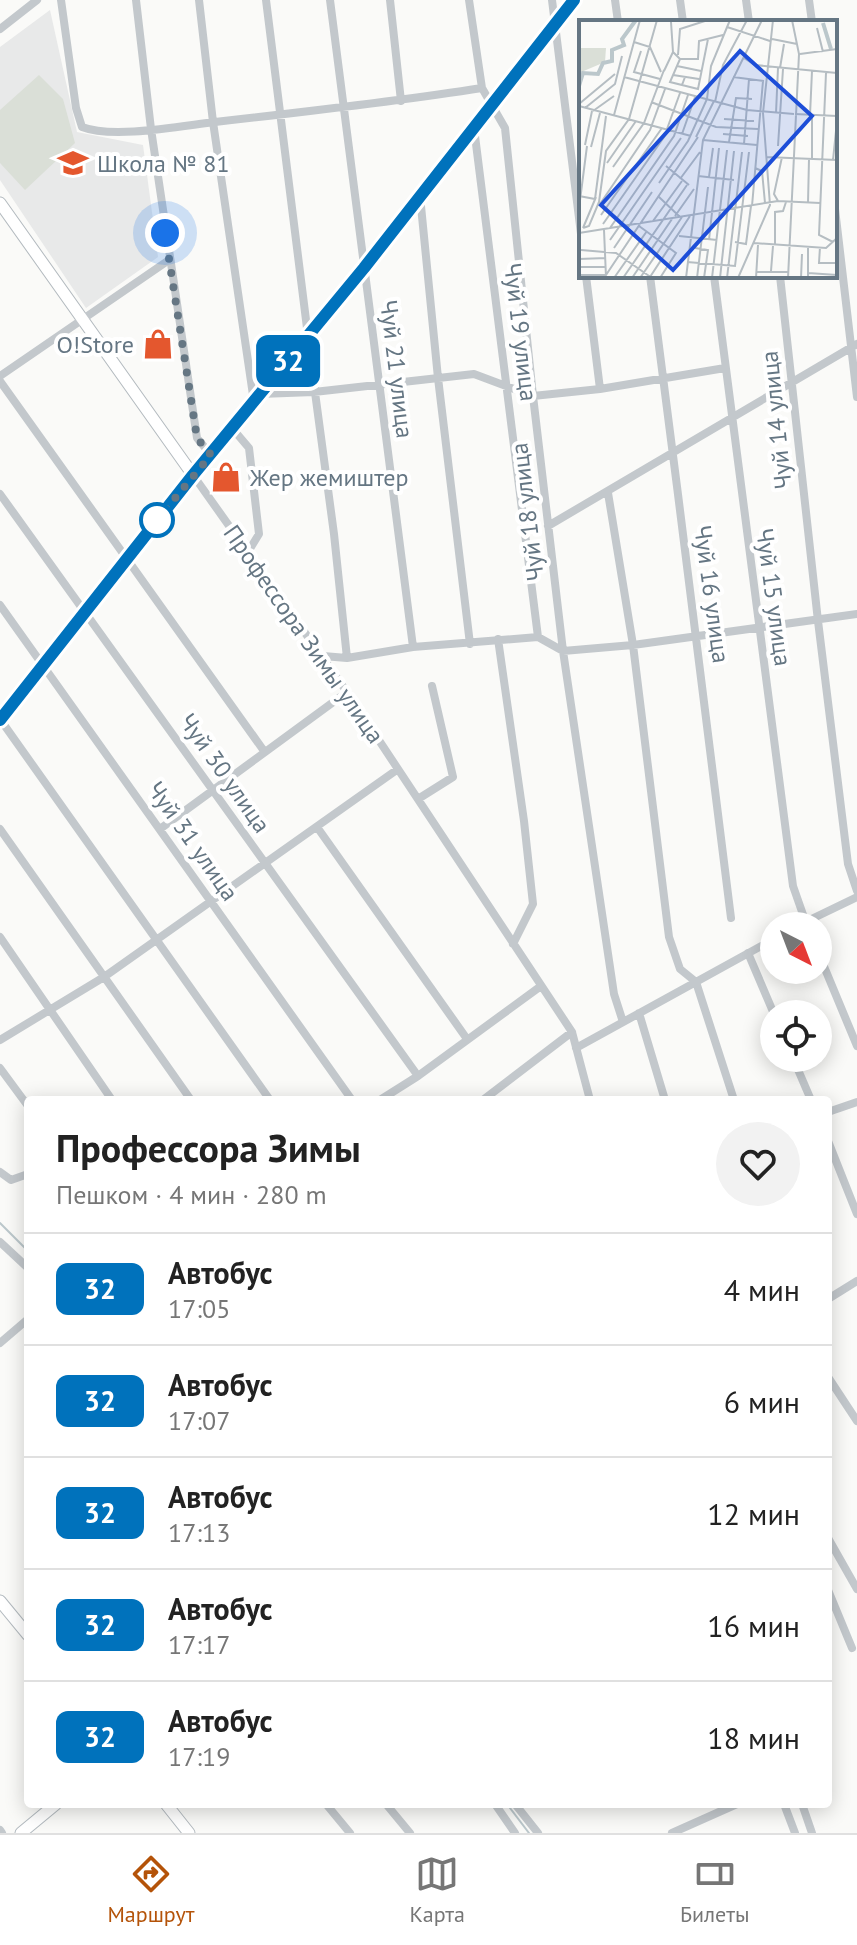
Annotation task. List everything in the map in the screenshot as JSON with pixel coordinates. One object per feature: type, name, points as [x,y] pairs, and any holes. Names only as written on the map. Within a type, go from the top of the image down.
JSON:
[{"type":"street","points":[[0,29],[37,0]]},
{"type":"street","points":[[61,0],[76,108],[82,127],[95,131],[151,129],[280,115],[482,88]]},
{"type":"street","points":[[136,0],[169,260],[197,438],[211,455]]},
{"type":"street","points":[[199,0],[213,122],[257,398]]},
{"type":"street","points":[[266,0],[308,336]]},
{"type":"street","name":"Чуй 21 улица","points":[[330,0],[413,647]]},
{"type":"street","points":[[390,0],[401,101]]},
{"type":"street","name":"Чуй 18 улица","points":[[469,0],[482,88],[505,128],[563,651],[614,994],[623,1022]]},
{"type":"street","points":[[552,0],[579,218]]},
{"type":"street","points":[[267,1096],[0,720],[193,475],[364,268],[574,0]]},
{"type":"street","points":[[615,0],[618,20]]},
{"type":"street","points":[[680,0],[683,20]]},
{"type":"street","points":[[746,0],[749,20]]},
{"type":"street","points":[[809,0],[812,20]]},
{"type":"street","name":"Чуй 19 улица","points":[[474,127],[538,637]]},
{"type":"street","points":[[420,196],[470,644]]},
{"type":"street","name":"Профессора Зимы улица","points":[[0,203],[323,656],[572,1032],[589,1096]]},
{"type":"street","points":[[837,223],[854,345],[857,397]]},
{"type":"street","points":[[169,260],[0,378],[264,751]]},
{"type":"street","points":[[586,278],[600,389]]},
{"type":"street","name":"Чуй 16 улица","points":[[650,278],[671,452],[698,635],[731,918]]},
{"type":"street","name":"Чуй 15 улица","points":[[714,278],[793,886],[800,912]]},
{"type":"street","name":"Чуй 14 улица","points":[[780,278],[848,864],[857,894]]},
{"type":"street","points":[[548,526],[854,345]]},
{"type":"street","points":[[310,355],[347,658]]},
{"type":"street","points":[[257,398],[474,374],[533,396],[600,389],[725,368]]},
{"type":"street","points":[[232,428],[249,448],[259,534],[248,552]]},
{"type":"street","points":[[608,493],[633,645],[669,937],[680,969],[696,982],[733,1096]]},
{"type":"street","name":"Чуй 30 улица","points":[[0,494],[418,1076]]},
{"type":"street","name":"Чуй 31 улица","points":[[0,605],[349,1096]]},
{"type":"street","points":[[323,656],[347,658],[413,647],[538,637],[563,651],[633,645],[857,614]]},
{"type":"street","points":[[498,639],[533,904],[513,944]]},
{"type":"street","points":[[418,799],[453,777],[432,686]]},
{"type":"street","points":[[160,829],[347,692]]},
{"type":"street","points":[[0,1040],[104,977],[398,769]]},
{"type":"street","points":[[317,827],[467,1039]]},
{"type":"street","points":[[0,829],[188,1096]]},
{"type":"street","points":[[826,912],[857,894]]},
{"type":"street","points":[[0,937],[109,1096]]},
{"type":"street","points":[[576,1048],[760,947]]},
{"type":"street","points":[[748,953],[768,1000]]},
{"type":"street","points":[[831,984],[857,1046]]},
{"type":"street","points":[[386,1096],[541,986]]},
{"type":"street","points":[[639,1013],[664,1096]]},
{"type":"street","points":[[488,1096],[572,1032]]},
{"type":"street","points":[[0,1068],[24,1101]]},
{"type":"street","points":[[799,1072],[809,1096]]},
{"type":"street","points":[[832,1111],[857,1102]]},
{"type":"street","points":[[832,1151],[857,1214]]},
{"type":"street","points":[[0,1172],[11,1180],[24,1175]]},
{"type":"street","points":[[0,1242],[24,1264]]},
{"type":"street","points":[[832,1297],[857,1281]]},
{"type":"street","points":[[0,1343],[24,1322]]},
{"type":"street","points":[[832,1383],[857,1421]]},
{"type":"street","points":[[832,1545],[857,1589]]},
{"type":"street","points":[[832,1600],[852,1648]]},
{"type":"street","points":[[0,1601],[24,1630]]},
{"type":"street","points":[[22,1833],[51,1808]]},
{"type":"street","points":[[169,1808],[189,1833]]},
{"type":"street","points":[[329,1808],[350,1833]]},
{"type":"street","points":[[389,1808],[410,1833]]},
{"type":"street","points":[[498,1808],[515,1833]]},
{"type":"street","points":[[518,1808],[538,1833]]},
{"type":"street","points":[[672,1833],[728,1808]]},
{"type":"street","points":[[786,1808],[795,1833]]},
{"type":"street","points":[[803,1808],[812,1833]]},
{"type":"shaded area","name":"Школа № 81","points":[[50,10],[77,132],[143,145],[158,257],[86,308],[0,180],[0,47]]},
{"type":"shaded area","points":[[39,75],[63,99],[75,143],[25,190],[0,163],[0,110]]},
{"type":"waterway","points":[[0,1223],[24,1247]]},
{"type":"waterway","points":[[510,1808],[529,1833]]},
{"type":"bus line","name":"32","points":[[0,720],[193,475],[364,268],[574,0]]},
{"type":"place","name":"Школа № 81","points":[[73,163]]},
{"type":"place","name":"O!Store","points":[[158,344]]},
{"type":"place","name":"Жер жемиштер","points":[[226,477]]},
{"type":"route","points":[[157,520],[211,455],[197,438],[165,233]]}]
